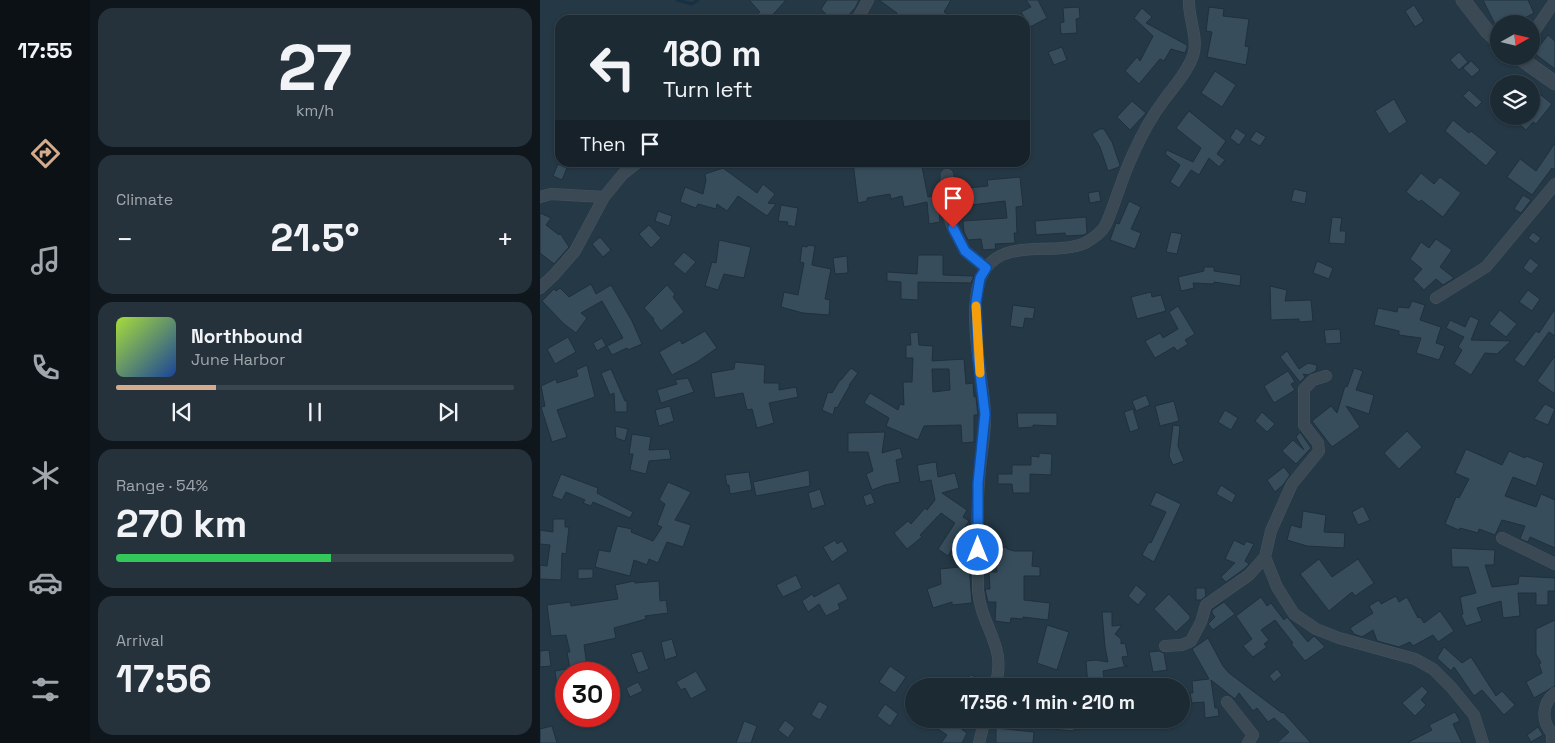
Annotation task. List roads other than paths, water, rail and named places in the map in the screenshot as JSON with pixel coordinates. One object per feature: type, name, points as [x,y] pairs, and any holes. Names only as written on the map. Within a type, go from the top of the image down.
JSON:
[{"type":"street","points":[[860,15],[868,0]]},
{"type":"street","points":[[997,678],[999,656],[996,643],[979,604],[978,590],[978,483],[985,414],[978,357],[976,302],[980,278],[995,259],[1006,253],[1074,247],[1087,242],[1104,227],[1138,144],[1154,113],[1189,66],[1194,54],[1195,42],[1189,0]]},
{"type":"street","points":[[1463,0],[1490,34]]},
{"type":"street","points":[[1540,23],[1555,1]]},
{"type":"street","points":[[1529,65],[1555,84]]},
{"type":"street","points":[[540,288],[554,276],[575,251],[604,198],[623,174],[632,167]]},
{"type":"street","points":[[947,175],[945,204],[953,228],[965,251],[986,268]]},
{"type":"street","points":[[1436,298],[1486,267],[1555,184]]},
{"type":"street","points":[[540,197],[551,194],[604,198]]},
{"type":"street","points":[[1165,646],[1182,645],[1191,641],[1206,604],[1249,575],[1265,558],[1271,531],[1292,484],[1319,451],[1318,443],[1304,425],[1304,390],[1312,380],[1326,376]]},
{"type":"street","points":[[1502,538],[1555,564]]},
{"type":"street","points":[[1265,558],[1277,587],[1294,614],[1316,629],[1339,638],[1415,659],[1433,670],[1451,687],[1474,715],[1483,743]]},
{"type":"street","points":[[1554,743],[1552,733],[1546,727],[1544,712],[1546,705],[1555,694]]},
{"type":"street","points":[[1226,702],[1253,735],[1248,743]]},
{"type":"street","points":[[979,743],[983,728]]},
{"type":"waterway","points":[[677,0],[692,4],[698,0]]}]
